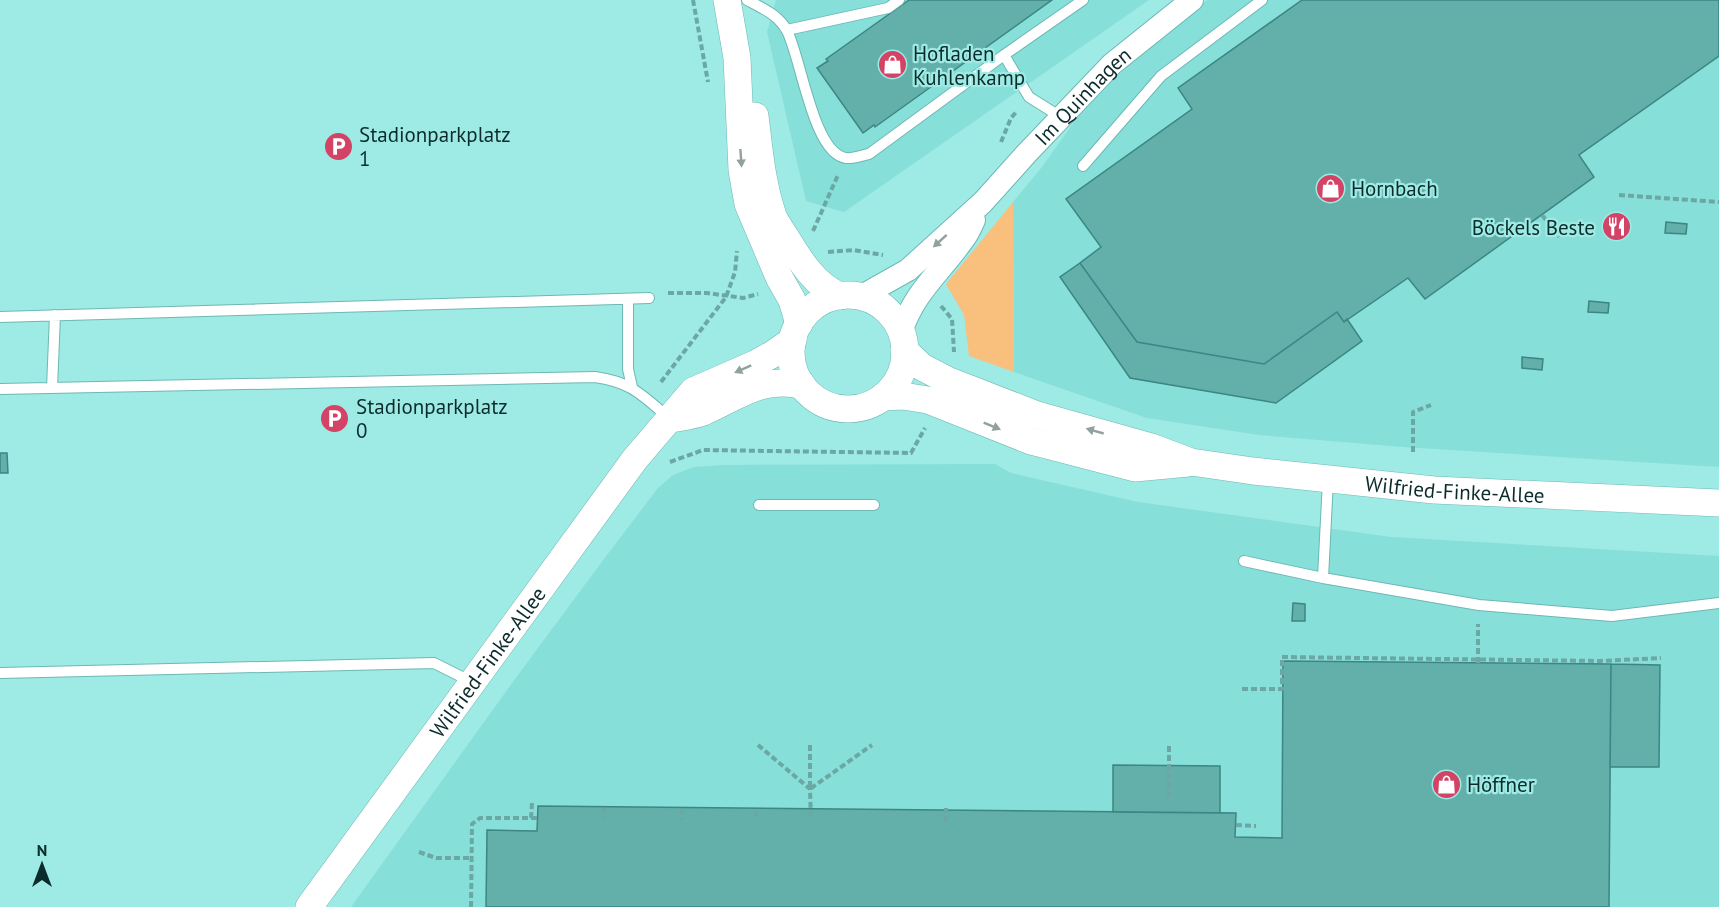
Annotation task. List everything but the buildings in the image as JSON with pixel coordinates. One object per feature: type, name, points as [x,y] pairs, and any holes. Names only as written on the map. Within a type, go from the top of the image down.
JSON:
[{"type":"street","points":[[727,0],[737,58],[753,104],[763,176],[790,269],[796,332]]},
{"type":"street","name":"Im Quinhagen","points":[[850,297],[908,270],[983,202],[1112,64],[1192,0]]},
{"type":"street","name":"Im Quinhagen","points":[[903,341],[911,308],[925,286],[964,239],[983,202]]},
{"type":"street","points":[[790,269],[850,297],[881,306],[894,320],[903,341],[904,360],[893,387],[883,397],[862,407],[841,408],[817,400],[802,385],[793,365],[791,352],[796,332],[808,312],[830,299],[850,297]]},
{"type":"street","name":"Wilfried-Finke-Allee","points":[[309,907],[635,459],[693,391],[773,354],[796,332]]},
{"type":"street","name":"Wilfried-Finke-Allee","points":[[903,341],[922,367],[947,380],[1037,415],[1151,447],[1191,462],[1328,480],[1434,490],[1719,503]]},
{"type":"street","points":[[670,419],[701,413],[743,392],[763,385],[780,382],[802,385]]},
{"type":"street","name":"Wilfried-Finke-Allee","points":[[883,397],[903,396],[928,400],[1031,441],[1135,468],[1191,462]]},
{"type":"lane","points":[[747,0],[773,14],[787,30],[818,128],[831,151],[846,158],[869,154],[1083,0]]},
{"type":"lane","points":[[787,30],[888,8],[899,0]]},
{"type":"lane","points":[[1083,166],[1161,76],[1262,0]]},
{"type":"lane","points":[[1004,55],[1029,97],[1061,117]]},
{"type":"lane","points":[[0,317],[649,298]]},
{"type":"lane","points":[[628,299],[628,369],[632,387]]},
{"type":"lane","points":[[52,388],[55,315]]},
{"type":"lane","points":[[0,389],[595,377],[611,379],[632,387],[670,419]]},
{"type":"lane","points":[[1323,578],[1328,480]]},
{"type":"lane","points":[[759,505],[874,505]]},
{"type":"lane","points":[[1244,561],[1323,578],[1479,605],[1612,615],[1719,603]]},
{"type":"lane","points":[[0,673],[434,663],[472,682]]},
{"type":"path","points":[[693,0],[710,90]]},
{"type":"path","points":[[1000,144],[1011,118],[1029,97]]},
{"type":"path","points":[[812,234],[846,158]]},
{"type":"path","points":[[1619,195],[1719,202]]},
{"type":"path","points":[[1542,215],[1559,237]]},
{"type":"path","points":[[648,400],[726,297],[735,272],[738,240]]},
{"type":"path","points":[[649,298],[670,293],[689,292],[743,298],[761,293],[790,269],[823,253],[854,250],[890,256]]},
{"type":"path","points":[[925,286],[952,319],[954,362]]},
{"type":"path","points":[[1413,452],[1413,412],[1431,405]]},
{"type":"path","points":[[635,459],[664,464],[703,450],[911,453]]},
{"type":"path","points":[[1478,627],[1478,662]]},
{"type":"path","points":[[1242,689],[1282,689],[1282,657],[1478,662],[1622,661],[1661,658]]},
{"type":"path","points":[[758,745],[810,789]]},
{"type":"path","points":[[810,745],[811,821]]},
{"type":"path","points":[[810,789],[872,745]]},
{"type":"path","points":[[1169,746],[1169,799]]},
{"type":"path","points":[[531,818],[532,803]]},
{"type":"path","points":[[604,808],[604,819]]},
{"type":"path","points":[[946,808],[946,822]]},
{"type":"path","points":[[682,809],[682,820]]},
{"type":"path","points":[[756,811],[756,820]]},
{"type":"path","points":[[471,907],[472,824],[480,818],[538,818]]},
{"type":"path","points":[[1236,825],[1257,826]]},
{"type":"path","points":[[419,852],[435,858],[471,858]]},
{"type":"shaded area","points":[[776,0],[1149,0],[844,212],[806,201],[767,32]]},
{"type":"shaded area","points":[[1207,0],[1719,0],[1719,467],[1403,447],[1259,435],[1147,418],[1014,372],[1013,202],[1042,167],[1076,119],[1132,61]]},
{"type":"shaded area","points":[[1013,202],[1014,372],[969,356],[964,315],[946,284]]},
{"type":"shaded area","points":[[995,464],[1011,473],[1138,502],[1391,537],[1719,556],[1719,907],[351,907],[601,563],[658,488],[673,475],[694,467],[724,465]]},
{"type":"place","name":"Hofladen Kuhlenkamp","points":[[892,65]]},
{"type":"place","name":"Stadionparkplatz 1","points":[[338,146]]},
{"type":"place","name":"Hornbach","points":[[1330,188]]},
{"type":"place","name":"Böckels Beste","points":[[1616,227]]},
{"type":"place","name":"Stadionparkplatz 0","points":[[335,418]]},
{"type":"place","name":"Höffner","points":[[1446,784]]}]
